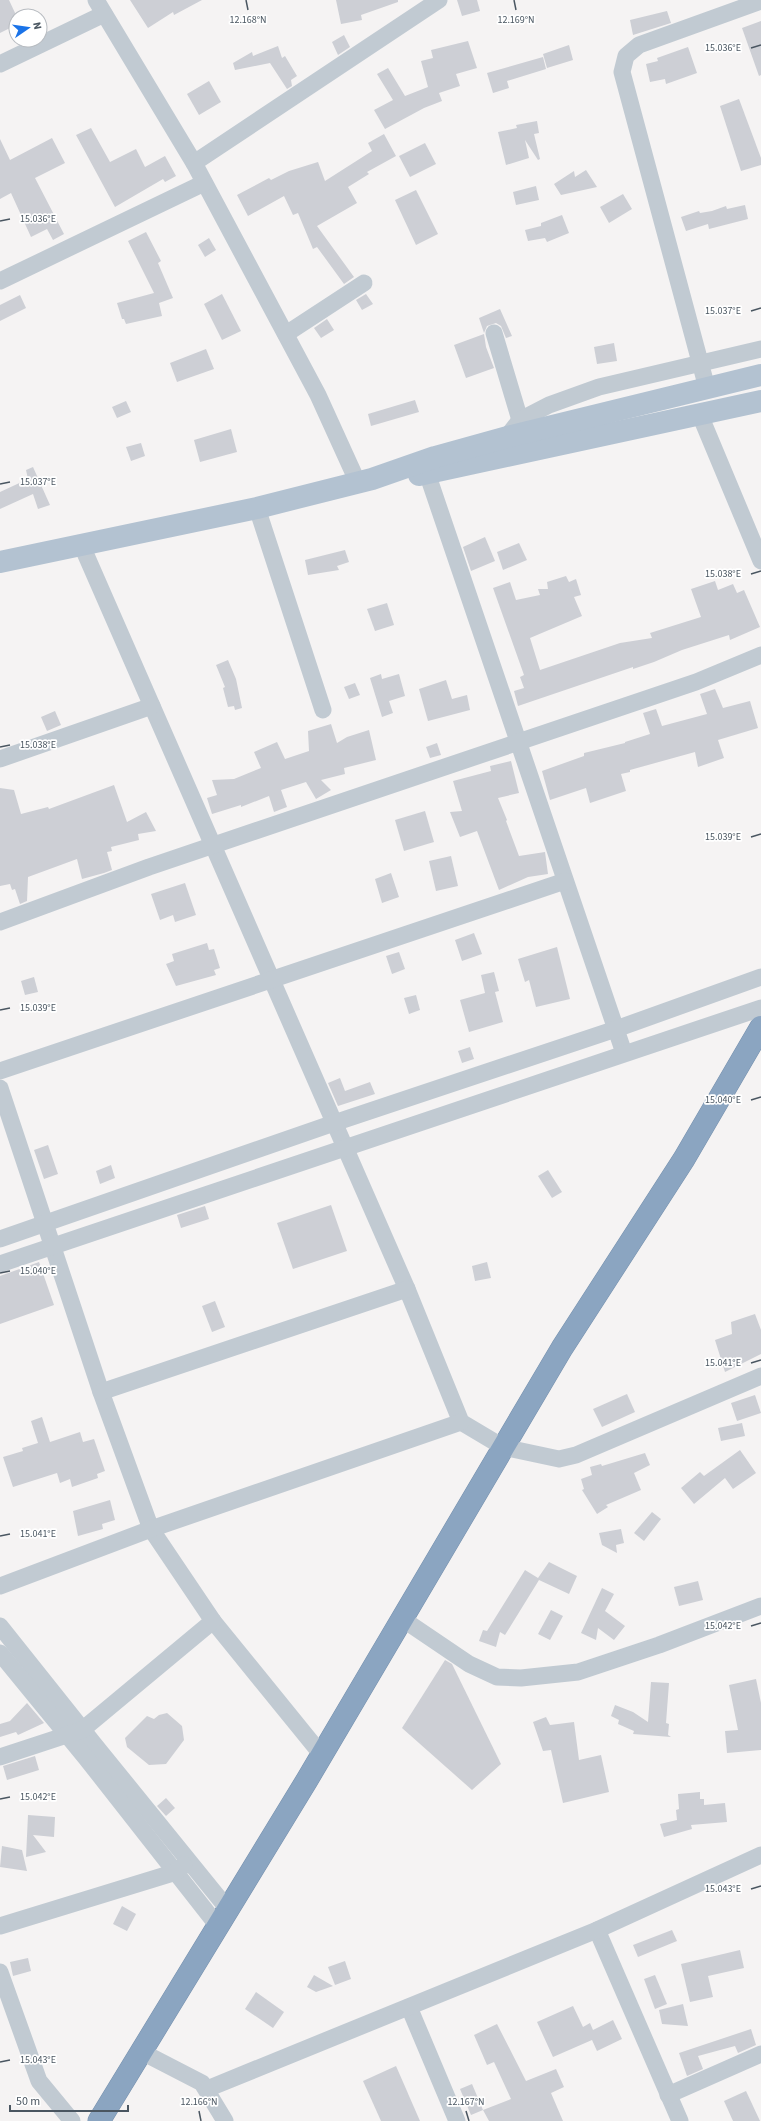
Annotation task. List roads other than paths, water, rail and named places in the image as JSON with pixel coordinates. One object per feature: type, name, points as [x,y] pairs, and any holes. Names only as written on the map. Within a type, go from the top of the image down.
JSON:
[{"type":"highway","points":[[99,2121],[222,1916],[307,1780],[401,1618],[562,1348],[684,1159],[761,1027]]},
{"type":"main road","points":[[0,562],[82,546],[257,508],[365,481],[514,429],[761,376]]},
{"type":"main road","points":[[365,481],[427,474],[761,401]]},
{"type":"street","points":[[194,163],[439,0]]},
{"type":"street","points":[[707,388],[622,72],[626,56],[639,45],[761,1]]},
{"type":"street","points":[[0,64],[100,7],[194,163],[365,481]]},
{"type":"street","points":[[0,281],[204,183]]},
{"type":"street","points":[[286,334],[364,283]]},
{"type":"street","points":[[494,334],[514,429],[549,405],[599,387],[700,362],[761,349]]},
{"type":"street","points":[[700,415],[761,561]]},
{"type":"street","points":[[427,474],[624,1053]]},
{"type":"street","points":[[257,508],[323,710]]},
{"type":"street","points":[[82,546],[344,1148],[407,1289],[461,1422],[503,1447],[559,1460],[576,1456],[761,1376]]},
{"type":"street","points":[[1,917],[696,682],[761,655]]},
{"type":"street","points":[[0,759],[152,706]]},
{"type":"street","points":[[0,1071],[271,978],[565,881]]},
{"type":"street","points":[[0,1239],[334,1123],[616,1029],[761,977]]},
{"type":"street","points":[[0,1264],[761,1008]]},
{"type":"street","points":[[0,1088],[101,1392],[151,1529],[213,1621],[321,1754]]},
{"type":"street","points":[[101,1392],[407,1289]]},
{"type":"street","points":[[0,1586],[151,1529],[461,1422]]},
{"type":"street","points":[[401,1618],[470,1664],[497,1677],[521,1678],[578,1672],[659,1646],[761,1606]]},
{"type":"street","points":[[0,1757],[75,1732],[213,1621]]},
{"type":"street","points":[[0,1626],[176,1872],[222,1916]]},
{"type":"street","points":[[0,1653],[75,1732],[189,1861],[222,1916]]},
{"type":"street","points":[[207,2089],[597,1930],[761,1855]]},
{"type":"street","points":[[0,1926],[176,1872],[189,1861]]},
{"type":"street","points":[[597,1930],[680,2121]]},
{"type":"street","points":[[0,1972],[39,2081],[72,2121]]},
{"type":"street","points":[[409,2007],[457,2121]]},
{"type":"street","points":[[140,2051],[188,2075],[207,2089],[225,2121]]},
{"type":"street","points":[[668,2095],[761,2054]]}]
